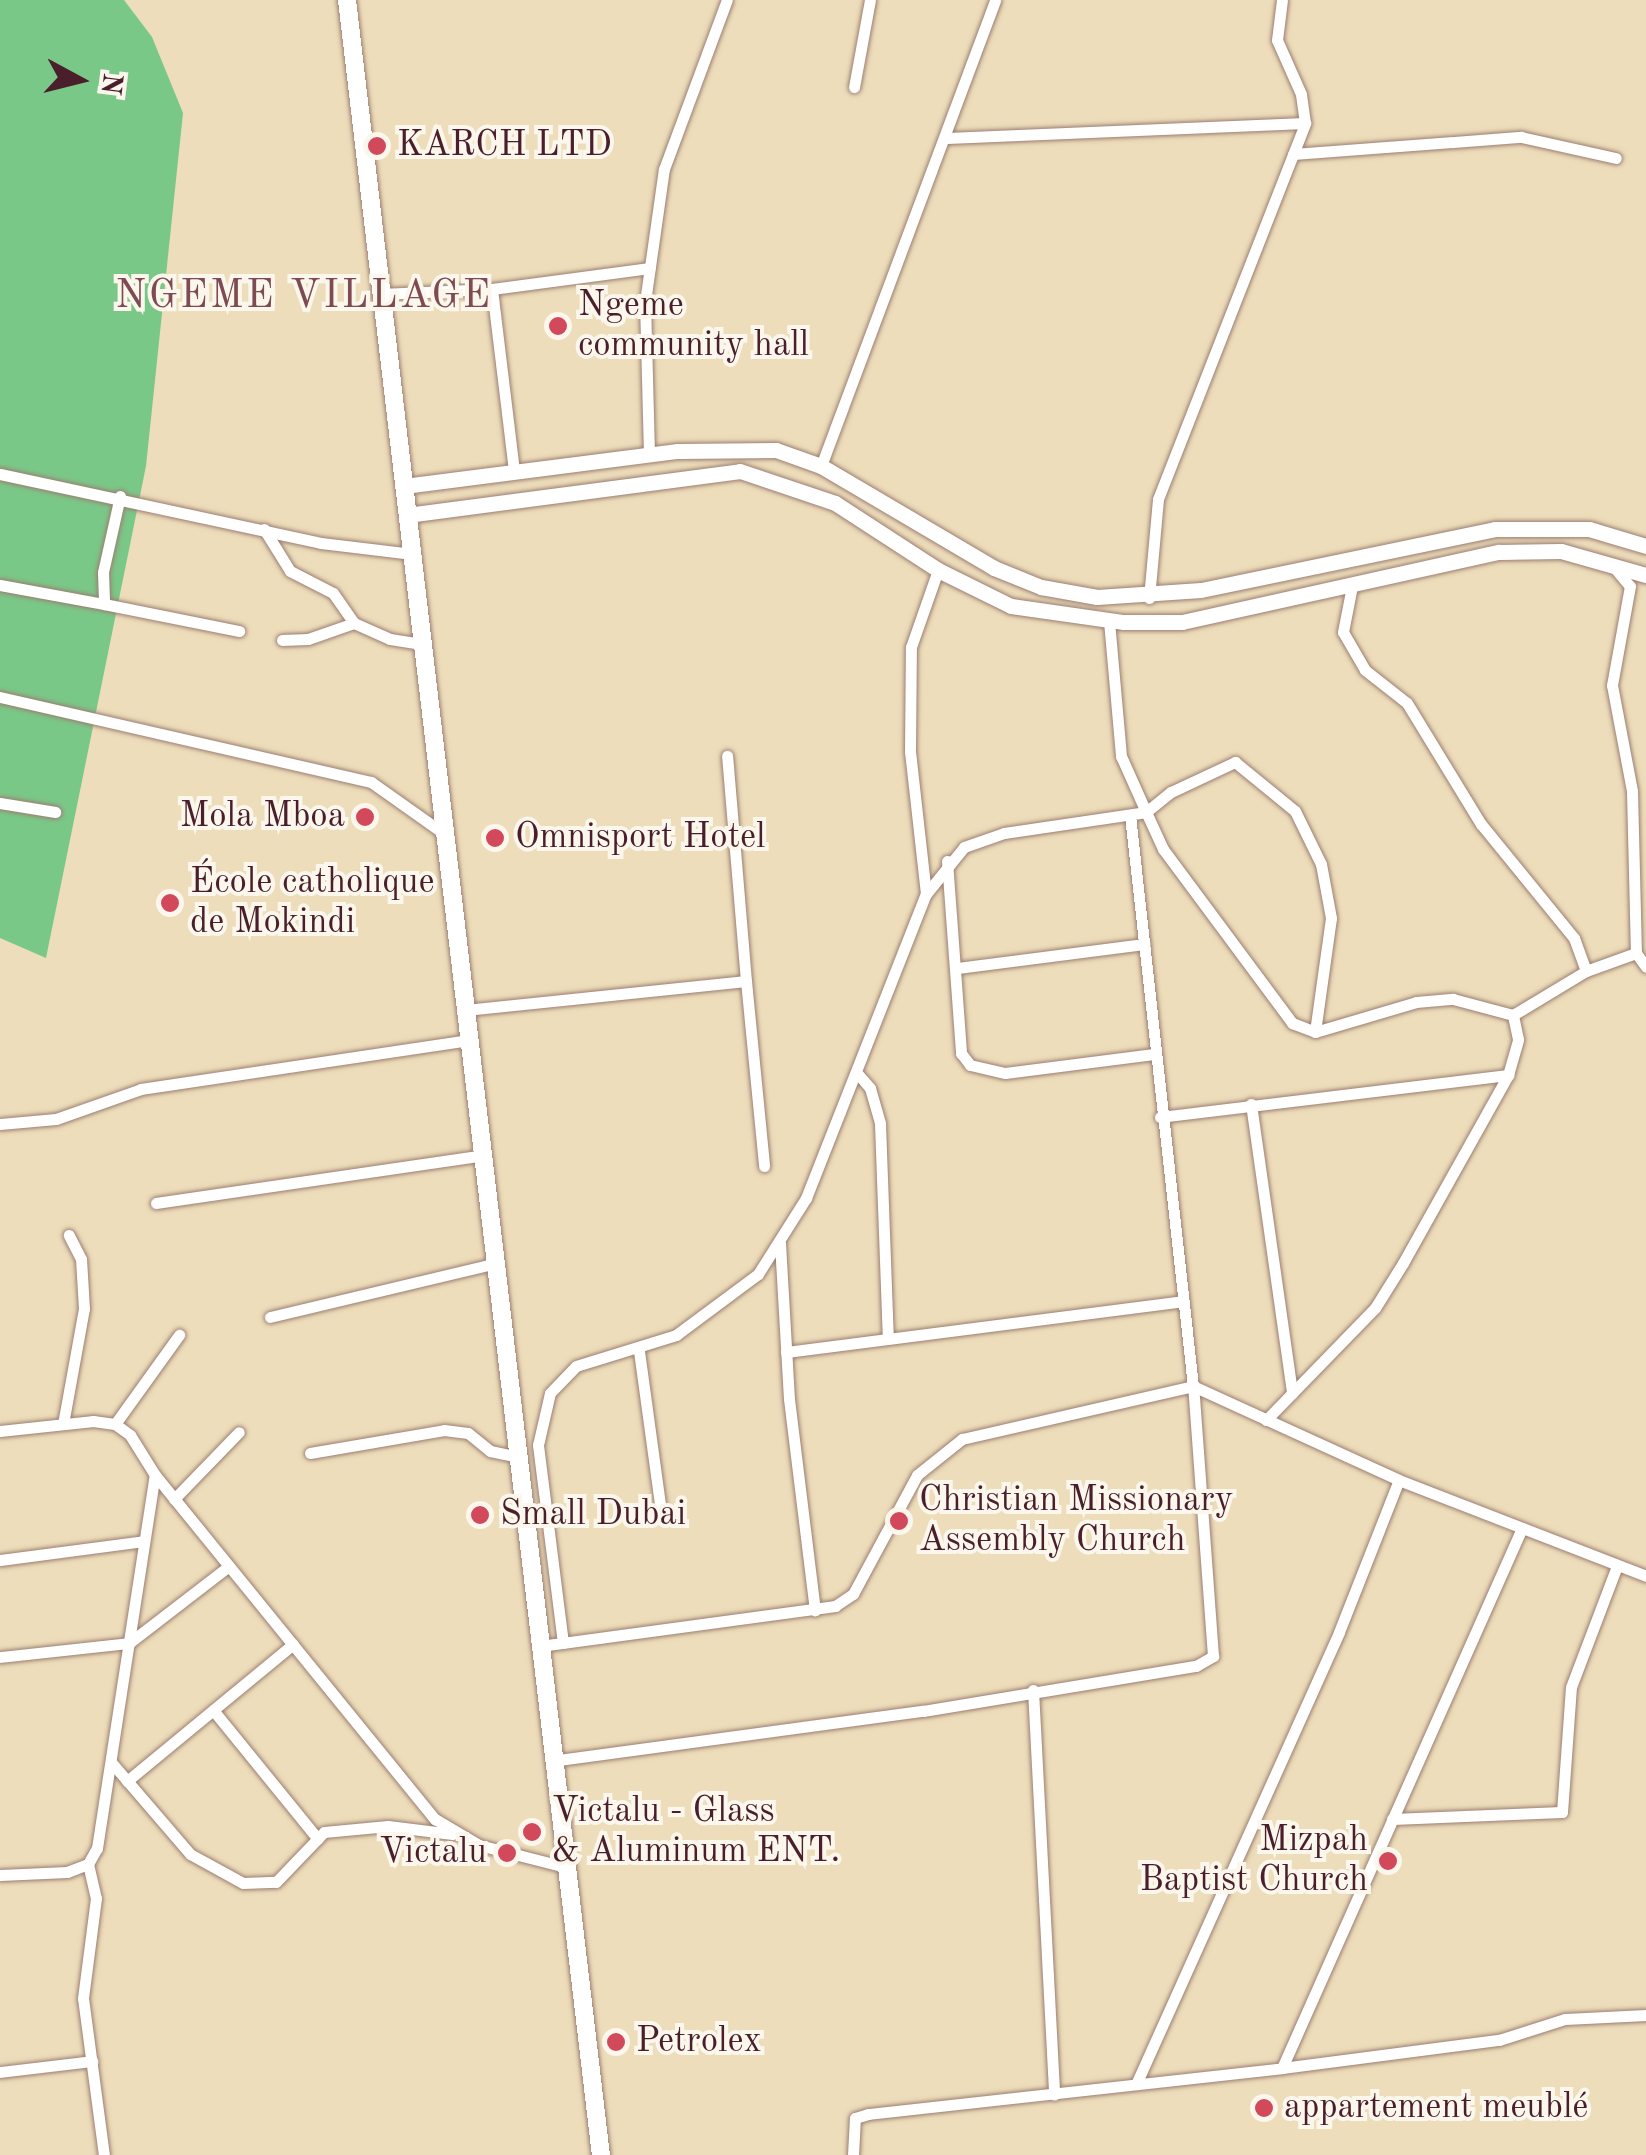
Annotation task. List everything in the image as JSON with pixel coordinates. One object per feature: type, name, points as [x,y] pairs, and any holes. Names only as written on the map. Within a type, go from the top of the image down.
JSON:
[{"type":"highway","points":[[346,0],[443,833],[485,1155],[550,1761],[600,2155]]},
{"type":"main road","points":[[404,486],[649,454],[776,450],[820,466],[994,568],[1040,587],[1149,598],[1496,529],[1589,529],[1646,546]]},
{"type":"main road","points":[[407,515],[547,492],[740,471],[835,503],[938,570],[1011,606],[1110,621],[1182,622],[1498,552],[1561,551],[1646,574]]},
{"type":"street","points":[[649,454],[644,367],[650,268],[664,169],[728,0]]},
{"type":"street","points":[[854,86],[870,0]]},
{"type":"street","points":[[820,466],[947,138],[995,0]]},
{"type":"street","points":[[1149,598],[1158,499],[1304,123],[1302,94],[1276,40],[1282,0]]},
{"type":"street","points":[[947,138],[1304,123]]},
{"type":"street","points":[[1293,154],[1521,137],[1616,158]]},
{"type":"street","points":[[382,294],[492,289],[650,268]]},
{"type":"street","points":[[492,289],[514,471]]},
{"type":"street","points":[[0,474],[412,554]]},
{"type":"street","points":[[104,604],[103,572],[120,496]]},
{"type":"street","points":[[264,528],[290,571],[333,593],[354,623],[390,639],[422,644]]},
{"type":"street","points":[[1610,563],[1630,586],[1612,685],[1632,791],[1636,954],[1646,967]]},
{"type":"street","points":[[926,894],[910,752],[911,647],[938,570]]},
{"type":"street","points":[[0,586],[240,630]]},
{"type":"street","points":[[1352,586],[1343,632],[1364,670],[1407,702],[1481,824],[1574,938],[1586,971]]},
{"type":"street","points":[[1110,621],[1121,756],[1146,812],[1163,849],[1269,1000],[1292,1024],[1315,1032],[1416,1002],[1453,999],[1513,1015],[1586,971],[1636,954]]},
{"type":"street","points":[[282,640],[308,639],[354,623]]},
{"type":"street","points":[[0,697],[371,782],[443,833]]},
{"type":"street","points":[[727,756],[764,1166]]},
{"type":"street","points":[[563,1643],[538,1445],[544,1408],[576,1366],[639,1350],[676,1335],[758,1274],[806,1198],[926,894],[948,861],[964,847],[1004,833],[1146,812],[1235,762],[1295,811],[1321,864],[1331,918],[1315,1032]]},
{"type":"street","points":[[0,803],[55,812]]},
{"type":"street","points":[[550,1761],[1196,1666],[1213,1656],[1193,1386],[1160,1117],[1130,815]]},
{"type":"street","points":[[948,861],[961,1053],[970,1065],[1005,1074],[1154,1054]]},
{"type":"street","points":[[956,968],[1144,944]]},
{"type":"street","points":[[466,1010],[746,981]]},
{"type":"street","points":[[1266,1420],[1376,1308],[1508,1075],[1518,1039],[1513,1015]]},
{"type":"street","points":[[0,1124],[56,1120],[142,1089],[470,1040]]},
{"type":"street","points":[[857,1073],[870,1088],[880,1124],[888,1339]]},
{"type":"street","points":[[1160,1117],[1508,1075]]},
{"type":"street","points":[[1251,1104],[1292,1393]]},
{"type":"street","points":[[156,1204],[485,1155]]},
{"type":"street","points":[[63,1424],[84,1309],[81,1260],[69,1235]]},
{"type":"street","points":[[780,1243],[786,1352],[815,1610]]},
{"type":"street","points":[[270,1317],[497,1263]]},
{"type":"street","points":[[786,1352],[1182,1301]]},
{"type":"street","points":[[115,1424],[178,1335]]},
{"type":"street","points":[[639,1350],[660,1505]]},
{"type":"street","points":[[540,1646],[815,1610],[854,1594],[918,1475],[962,1440],[1193,1386],[1400,1480],[1646,1576]]},
{"type":"street","points":[[0,1431],[63,1424],[115,1424],[130,1435],[154,1475],[454,1834]]},
{"type":"street","points":[[310,1454],[444,1430],[468,1433],[490,1451],[518,1456]]},
{"type":"street","points":[[174,1499],[239,1432]]},
{"type":"street","points":[[0,1876],[67,1872],[88,1864],[97,1848],[154,1475]]},
{"type":"street","points":[[1137,2082],[1339,1632],[1400,1480]]},
{"type":"street","points":[[1282,2068],[1522,1528]]},
{"type":"street","points":[[0,1560],[144,1541]]},
{"type":"street","points":[[0,1658],[129,1643],[228,1566]]},
{"type":"street","points":[[1392,1819],[1562,1812],[1571,1687],[1617,1566]]},
{"type":"street","points":[[127,1782],[292,1644]]},
{"type":"street","points":[[1033,1690],[1054,2094]]},
{"type":"street","points":[[214,1710],[318,1839]]},
{"type":"street","points":[[110,1762],[190,1854],[243,1883],[276,1882],[318,1839],[349,1827],[454,1834],[565,1866]]},
{"type":"street","points":[[88,1864],[96,1898],[83,1998],[104,2155]]},
{"type":"street","points":[[854,2155],[855,2118],[1499,2040],[1565,2019],[1646,2014]]},
{"type":"street","points":[[0,2072],[92,2061]]},
{"type":"green space","points":[[0,0],[124,0],[152,37],[183,113],[146,466],[46,958],[0,938]]},
{"type":"place","name":"KARCH LTD","points":[[377,146]]},
{"type":"place","name":"Ngeme community hall","points":[[558,326]]},
{"type":"place","name":"Mola Mboa","points":[[365,817]]},
{"type":"place","name":"Omnisport Hotel","points":[[495,838]]},
{"type":"place","name":"École catholique de Mokindi","points":[[170,903]]},
{"type":"place","name":"Small Dubai","points":[[480,1515]]},
{"type":"place","name":"Christian Missionary Assembly Church","points":[[899,1521]]},
{"type":"place","name":"Victalu - Glass & Aluminum ENT.","points":[[532,1832]]},
{"type":"place","name":"Victalu","points":[[507,1853]]},
{"type":"place","name":"Mizpah Baptist Church","points":[[1388,1861]]},
{"type":"place","name":"Petrolex","points":[[616,2042]]},
{"type":"place","name":"appartement meublé","points":[[1264,2108]]},
{"type":"district","name":"NGEME VILLAGE","points":[[304,297]]}]
